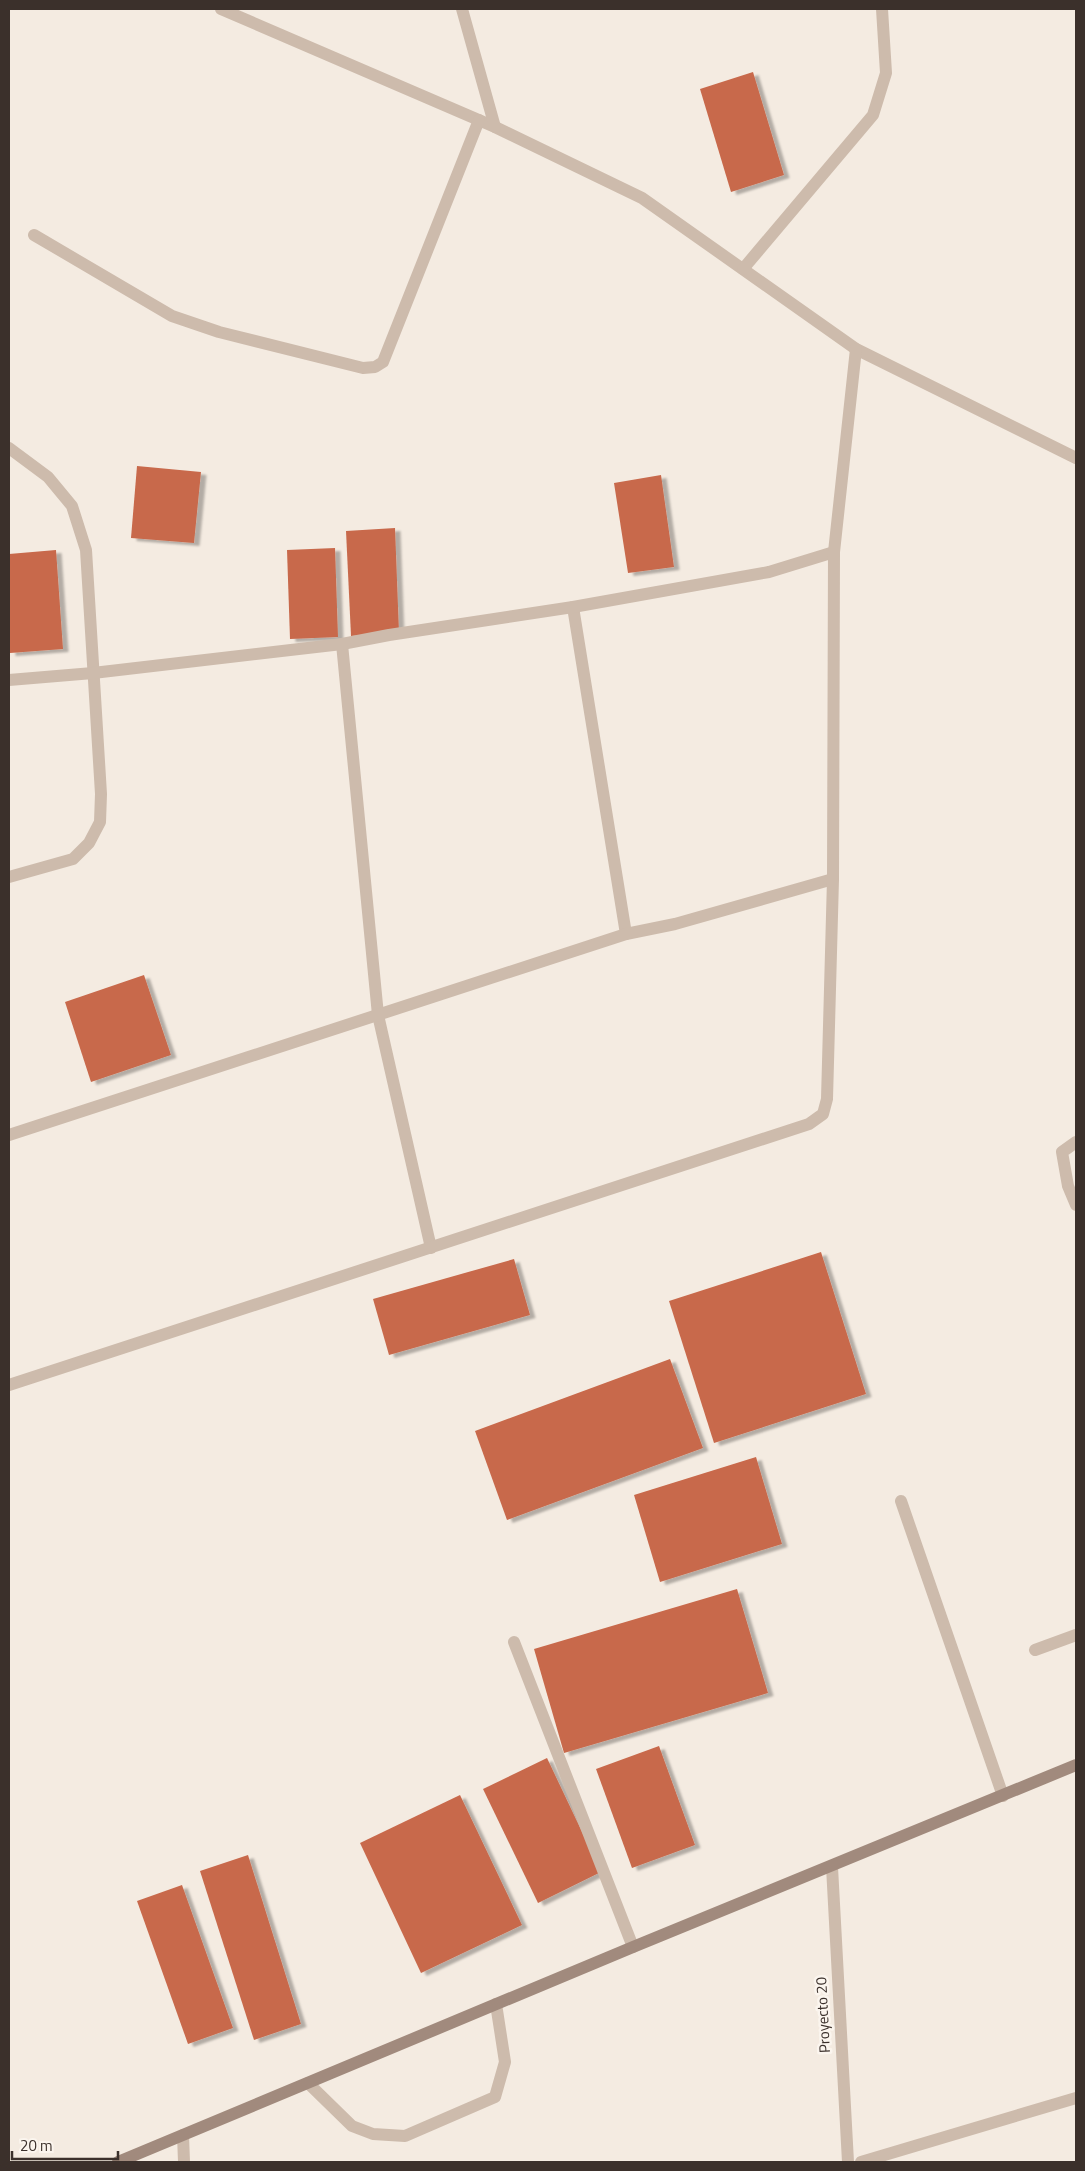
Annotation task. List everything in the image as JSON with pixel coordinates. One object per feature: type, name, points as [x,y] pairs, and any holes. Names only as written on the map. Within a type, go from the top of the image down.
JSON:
[{"type":"main road","points":[[118,2162],[1076,1765]]},
{"type":"street","points":[[221,9],[495,127],[642,198],[856,349],[1076,458]]},
{"type":"street","points":[[462,9],[495,127]]},
{"type":"street","points":[[743,269],[872,115],[886,73],[882,9]]},
{"type":"street","points":[[34,235],[172,316],[220,332],[363,368],[375,367],[383,362],[479,120]]},
{"type":"street","points":[[9,1385],[809,1124],[823,1114],[827,1099],[833,879],[834,552],[856,349]]},
{"type":"street","points":[[9,448],[48,477],[72,506],[86,550],[101,794],[100,822],[89,844],[73,859],[9,877]]},
{"type":"street","points":[[9,680],[93,673],[342,644],[573,607],[769,572],[834,552]]},
{"type":"street","points":[[573,607],[626,934]]},
{"type":"street","points":[[342,644],[378,1015],[431,1248]]},
{"type":"street","points":[[9,1135],[626,934],[675,924],[833,879]]},
{"type":"street","points":[[1076,1142],[1062,1152],[1068,1186],[1076,1206]]},
{"type":"street","points":[[902,1501],[1003,1796]]},
{"type":"street","points":[[1035,1650],[1076,1635]]},
{"type":"street","points":[[514,1642],[633,1947]]},
{"type":"street","name":"Proyecto 20","points":[[832,1867],[848,2162]]},
{"type":"street","points":[[308,2083],[352,2126],[373,2134],[405,2136],[495,2097],[505,2062],[496,2004]]},
{"type":"street","points":[[861,2162],[1076,2098]]},
{"type":"street","points":[[183,2135],[184,2162]]},
{"type":"building","points":[[753,72],[784,175],[731,192],[700,89]]},
{"type":"building","points":[[137,466],[201,472],[194,543],[131,538]]},
{"type":"building","points":[[661,475],[674,567],[628,573],[614,483]]},
{"type":"building","points":[[395,528],[399,633],[351,636],[346,531]]},
{"type":"building","points":[[335,548],[338,637],[290,639],[287,550]]},
{"type":"building","points":[[56,550],[63,649],[10,653],[9,554]]},
{"type":"building","points":[[144,975],[171,1055],[91,1082],[65,1002]]},
{"type":"building","points":[[821,1252],[866,1394],[714,1443],[669,1301]]},
{"type":"building","points":[[514,1259],[530,1315],[389,1355],[373,1299]]},
{"type":"building","points":[[670,1359],[703,1448],[507,1520],[475,1431]]},
{"type":"building","points":[[756,1457],[782,1544],[660,1582],[634,1495]]},
{"type":"building","points":[[737,1589],[768,1693],[564,1753],[534,1649]]},
{"type":"building","points":[[659,1746],[695,1845],[632,1868],[596,1769]]},
{"type":"building","points":[[547,1758],[601,1872],[538,1903],[483,1789]]},
{"type":"building","points":[[460,1795],[522,1925],[421,1973],[360,1843]]},
{"type":"building","points":[[248,1855],[301,2024],[254,2040],[200,1871]]},
{"type":"building","points":[[182,1885],[233,2028],[188,2044],[137,1901]]}]
